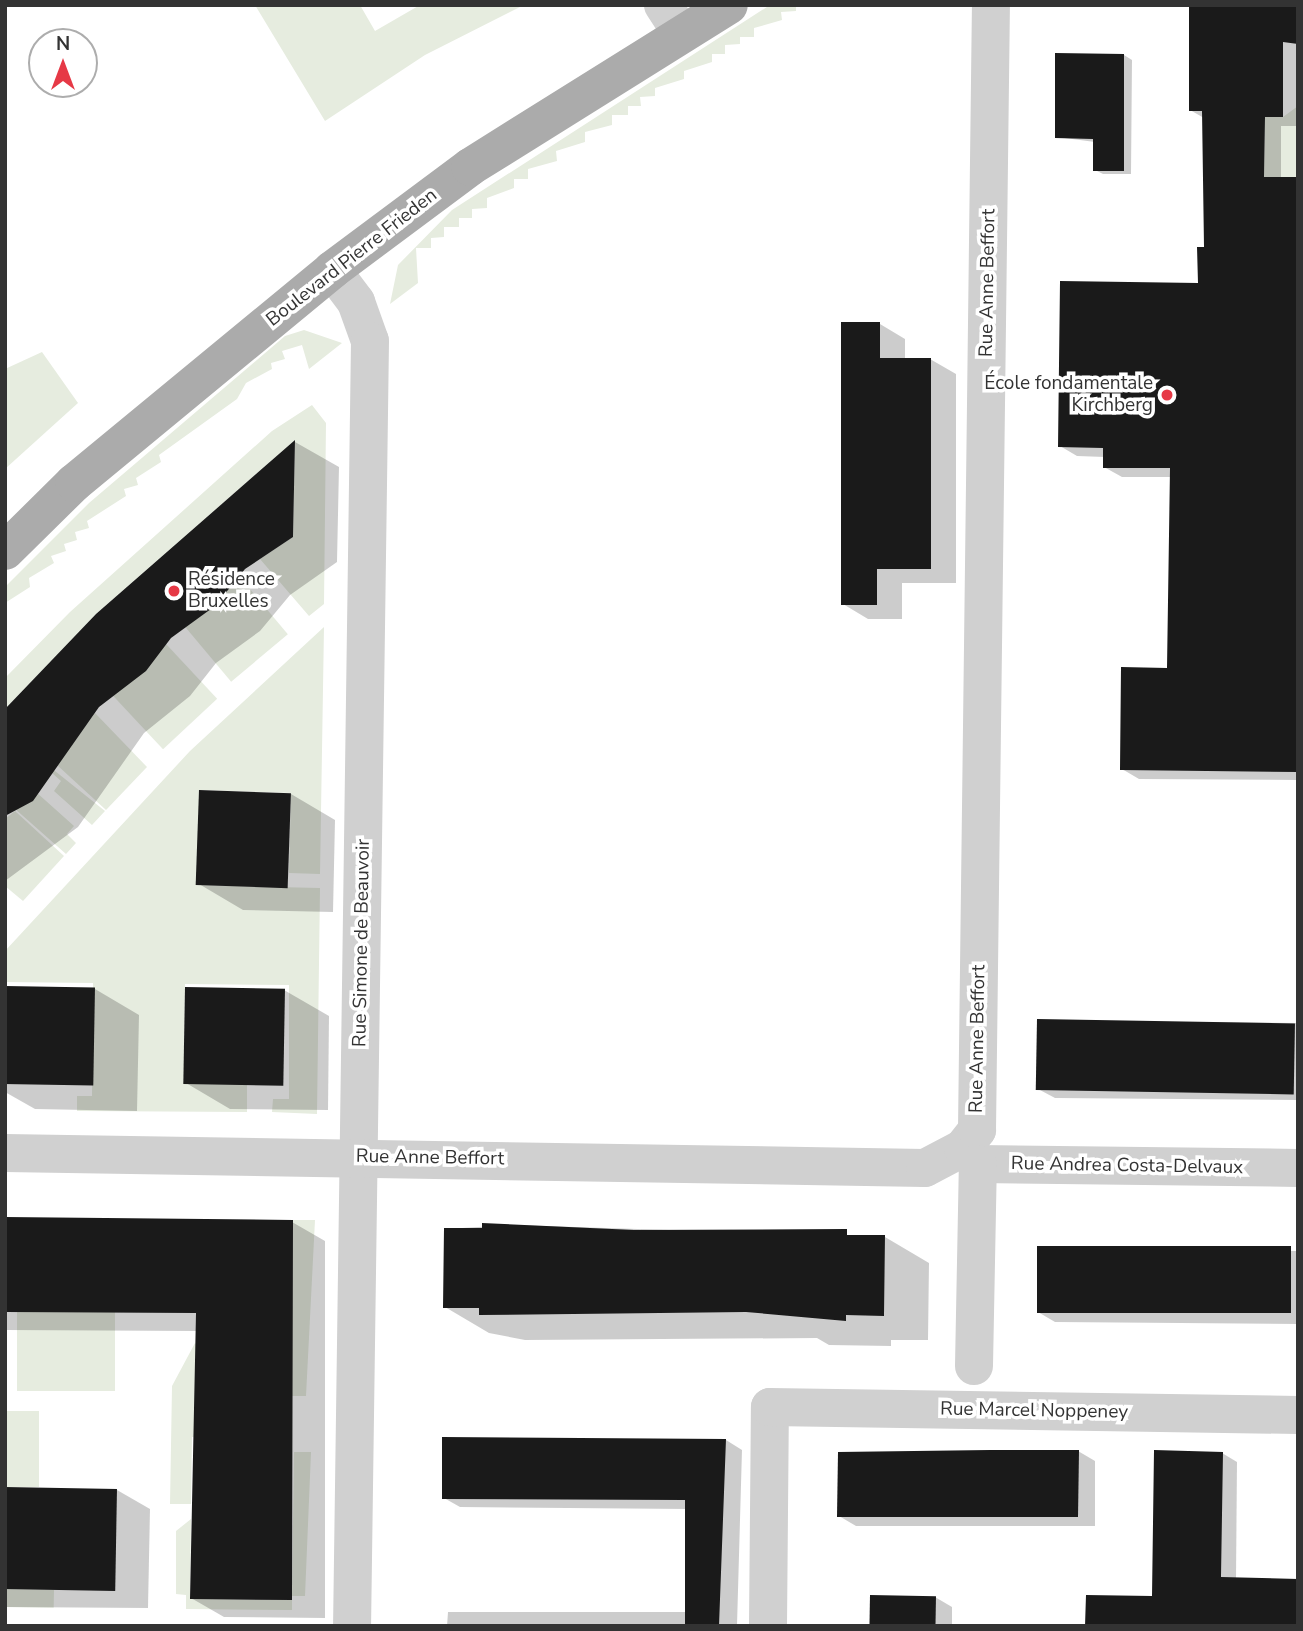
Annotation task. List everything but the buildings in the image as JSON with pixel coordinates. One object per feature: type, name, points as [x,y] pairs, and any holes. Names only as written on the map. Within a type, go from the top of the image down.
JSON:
[{"type":"main road","name":"Boulevard Pierre Frieden","points":[[5,551],[74,483],[332,270],[672,19],[729,5]]},
{"type":"street","name":"Rue Anne Beffort","points":[[975,1366],[970,1156],[977,1130],[992,5]]},
{"type":"street","name":"Rue Simone de Beauvoir","points":[[332,270],[356,302],[370,341],[352,1626]]},
{"type":"street","name":"Rue Anne Beffort","points":[[5,1153],[925,1168],[970,1156]]},
{"type":"street","name":"Rue Andrea Costa-Delvaux","points":[[970,1156],[1298,1168]]},
{"type":"street","name":"Rue Marcel Noppeney","points":[[768,1626],[770,1407],[1298,1415]]},
{"type":"shaded area","points":[[255,5],[360,5],[375,31],[420,5],[524,5],[425,55],[325,121]]},
{"type":"shaded area","points":[[770,5],[796,5],[796,11],[781,12],[782,20],[754,28],[754,37],[740,37],[740,44],[725,45],[725,54],[712,54],[712,62],[684,71],[684,79],[655,88],[655,96],[640,97],[641,106],[628,106],[628,115],[612,115],[612,125],[585,132],[585,142],[556,151],[557,161],[528,169],[528,179],[514,179],[514,188],[487,198],[487,208],[472,209],[472,218],[459,218],[459,227],[444,227],[444,237],[431,238],[431,248],[416,248],[418,283],[390,304],[398,265],[452,210]]},
{"type":"shaded area","points":[[1298,106],[1298,177],[1264,177],[1265,117],[1283,117]]},
{"type":"shaded area","points":[[304,330],[342,343],[309,369],[302,345],[282,351],[285,359],[271,363],[272,369],[246,383],[237,399],[159,455],[161,462],[136,478],[138,485],[124,489],[126,496],[87,521],[89,528],[75,532],[77,540],[64,544],[66,551],[51,556],[54,563],[29,578],[30,587],[5,603],[5,587],[89,503],[285,336]]},
{"type":"shaded area","points":[[42,352],[78,403],[5,469],[5,369]]},
{"type":"shaded area","points":[[312,405],[326,423],[324,604],[309,616],[260,559],[293,537],[295,440],[96,614],[5,709],[5,678],[70,612],[272,431]]},
{"type":"shaded area","points":[[239,576],[288,634],[231,682],[182,624]]},
{"type":"shaded area","points":[[324,627],[320,874],[289,873],[291,793],[200,790],[197,885],[320,888],[317,1114],[272,1112],[273,1099],[289,1099],[289,985],[185,984],[184,1083],[247,1084],[247,1112],[77,1111],[77,1096],[92,1096],[93,983],[5,982],[5,951],[190,751]]},
{"type":"shaded area","points":[[166,644],[217,699],[163,749],[112,694]]},
{"type":"shaded area","points":[[95,713],[147,767],[106,810],[57,765]]},
{"type":"shaded area","points":[[5,731],[105,811],[92,825],[54,791],[61,781]]},
{"type":"shaded area","points":[[36,792],[74,826],[67,834],[76,843],[66,854],[5,800]]},
{"type":"shaded area","points":[[15,811],[64,856],[23,901],[5,886],[5,819]]},
{"type":"shaded area","points":[[293,1220],[315,1220],[306,1396],[291,1396]]},
{"type":"shaded area","points":[[17,1312],[115,1312],[115,1391],[17,1391]]},
{"type":"shaded area","points":[[195,1343],[279,1437],[192,1437],[191,1504],[170,1504],[172,1386]]},
{"type":"shaded area","points":[[5,1411],[39,1411],[39,1487],[5,1487]]},
{"type":"shaded area","points":[[294,1452],[311,1452],[305,1596],[292,1596]]},
{"type":"shaded area","points":[[191,1519],[190,1599],[292,1600],[292,1610],[186,1609],[186,1595],[176,1594],[176,1531]]},
{"type":"shaded area","points":[[5,1589],[54,1590],[54,1608],[5,1607]]},
{"type":"place","name":"École fondamentale Kirchberg","points":[[1167,395]]},
{"type":"place","name":"Résidence Bruxelles","points":[[174,591]]}]
